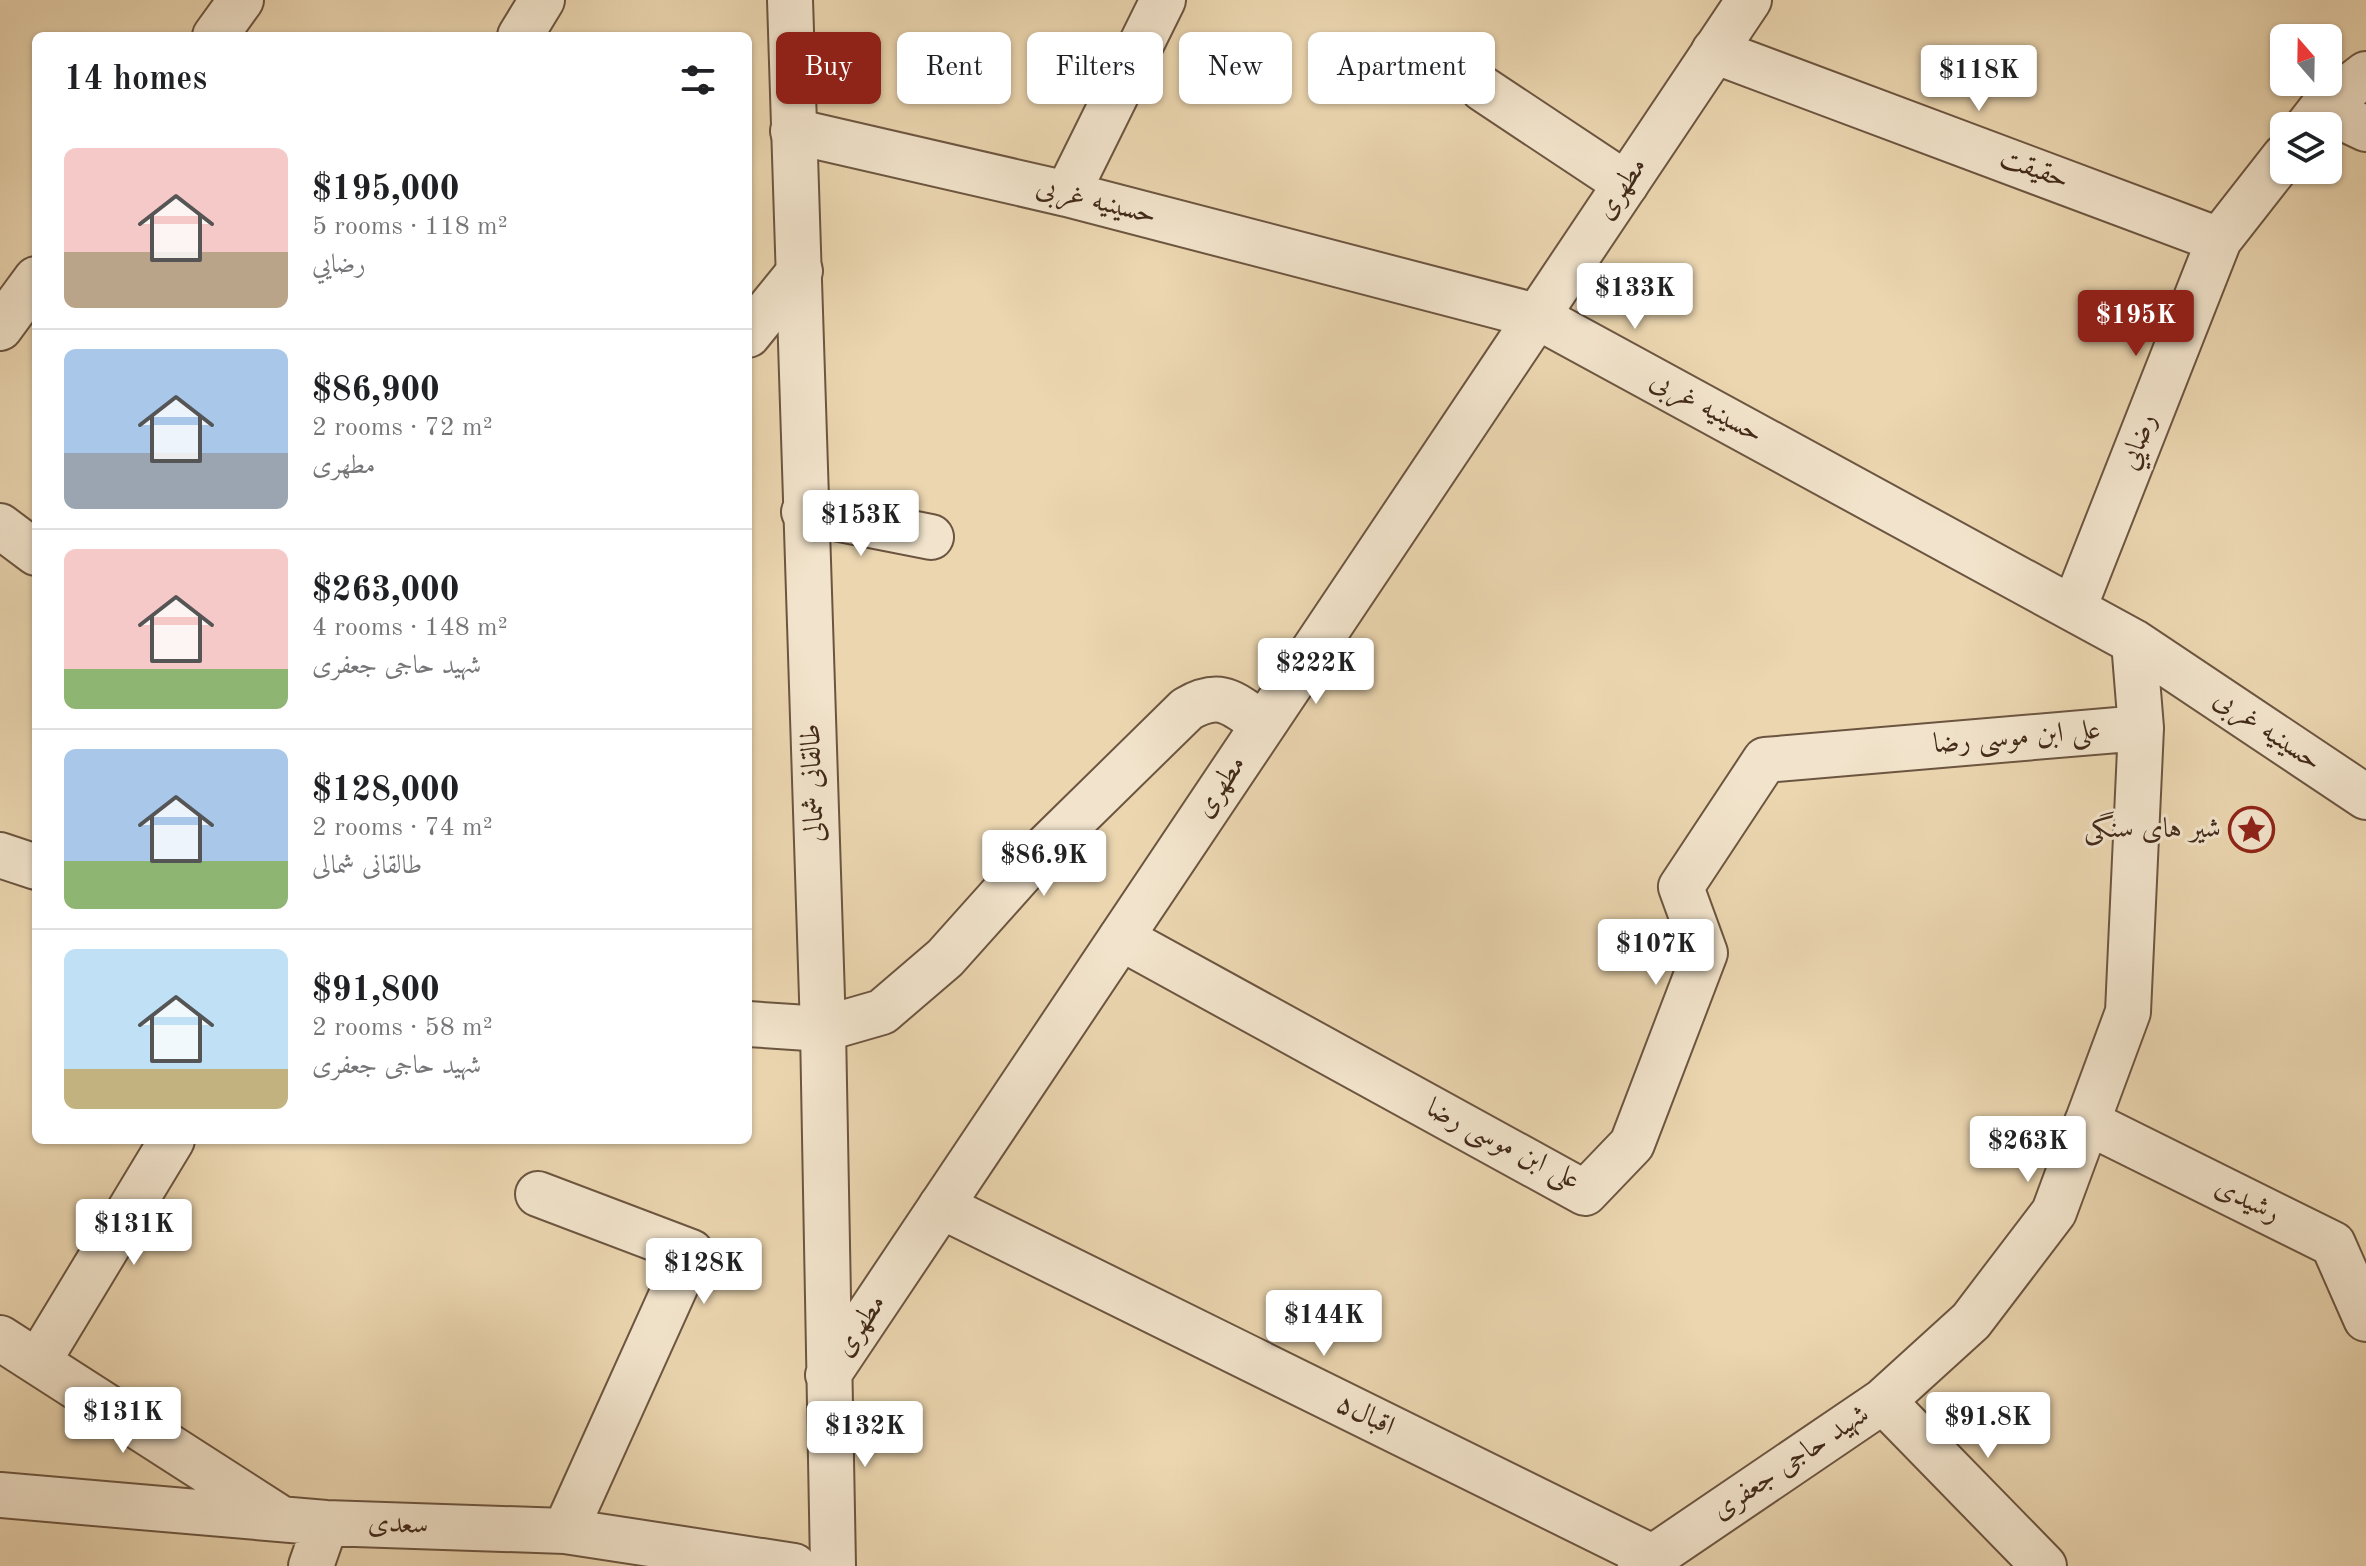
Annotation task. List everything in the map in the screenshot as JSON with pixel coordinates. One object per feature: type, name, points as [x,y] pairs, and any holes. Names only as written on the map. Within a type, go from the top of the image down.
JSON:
[{"type":"street","points":[[218,32],[241,0]]},
{"type":"street","points":[[522,32],[542,0]]},
{"type":"street","name":"طالقانی شمالی","points":[[790,0],[800,271],[804,512],[823,1029],[833,1566]]},
{"type":"street","points":[[1067,194],[1163,0]]},
{"type":"street","name":"مطهری","points":[[828,1375],[1749,0]]},
{"type":"street","name":"حقیقت","points":[[1714,51],[2219,240]]},
{"type":"street","points":[[2321,112],[2366,74]]},
{"type":"street","points":[[1495,97],[1626,184]]},
{"type":"street","points":[[2342,123],[2366,129]]},
{"type":"street","name":"حسینیه غربی","points":[[793,131],[1067,194],[1536,316],[2134,642],[2366,797]]},
{"type":"street","name":"رضایي","points":[[2074,608],[2219,240],[2270,175]]},
{"type":"street","points":[[752,330],[800,271]]},
{"type":"street","points":[[0,328],[32,284]]},
{"type":"street","points":[[804,512],[931,537]]},
{"type":"street","points":[[0,526],[32,550]]},
{"type":"street","name":"شهید حاجی جعفری","points":[[1649,1563],[1883,1401],[1971,1321],[2054,1212],[2128,1012],[2141,728],[2134,642]]},
{"type":"street","points":[[752,1024],[823,1029],[882,1012],[945,958],[1030,863],[1187,709],[1208,697],[1228,700],[1263,724]]},
{"type":"street","name":"علی ابن موسی رضا","points":[[1121,938],[1585,1193],[1632,1144],[1705,953],[1681,887],[1765,760],[2141,728]]},
{"type":"street","points":[[0,855],[32,866]]},
{"type":"street","name":"رشیدی","points":[[2087,1122],[2333,1244],[2366,1319]]},
{"type":"street","points":[[39,1360],[170,1144]]},
{"type":"street","points":[[538,1194],[691,1252],[565,1531]]},
{"type":"street","name":"اقبال۵","points":[[941,1206],[1649,1563]]},
{"type":"street","points":[[0,1338],[39,1360],[279,1518]]},
{"type":"street","points":[[1883,1401],[2044,1566]]},
{"type":"street","name":"سعدی","points":[[0,1495],[326,1523],[565,1531],[794,1566]]},
{"type":"street","points":[[311,1566],[326,1523]]},
{"type":"place","name":"شیر های سنگی","points":[[2252,830]]}]
